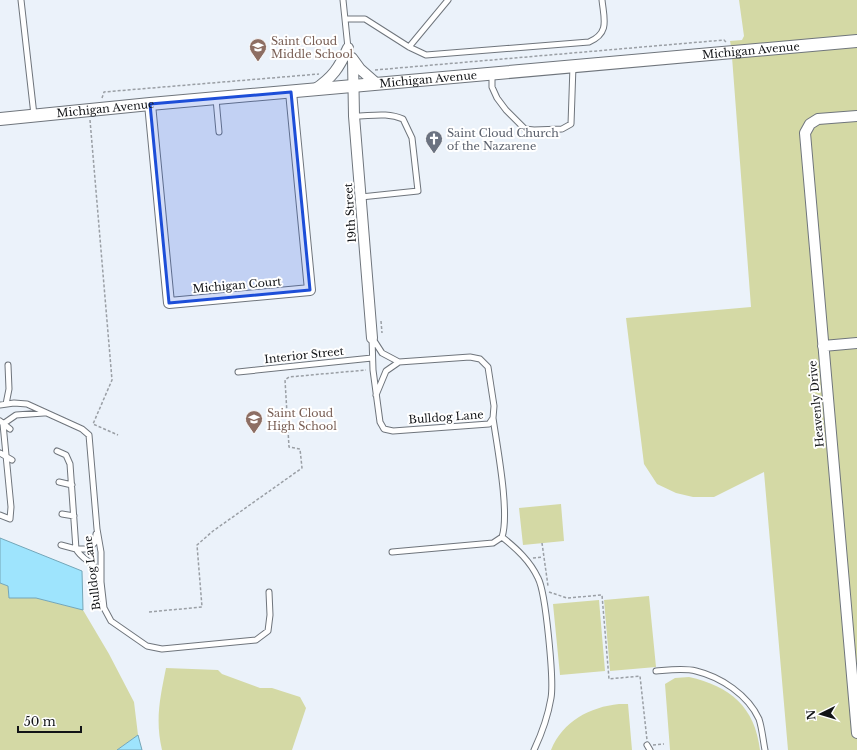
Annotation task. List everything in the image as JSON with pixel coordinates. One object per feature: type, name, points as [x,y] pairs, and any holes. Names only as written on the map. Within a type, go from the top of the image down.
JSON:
[{"type":"street","name":"Michigan Avenue","points":[[0,119],[492,73],[857,42]]},
{"type":"street","points":[[348,48],[353,60],[362,71],[377,84]]},
{"type":"street","points":[[314,90],[335,73],[340,66],[348,48]]},
{"type":"street","name":"19th Street","points":[[353,60],[352,86],[361,197],[377,337]]},
{"type":"street","name":"Michigan Court","points":[[150,104],[169,303],[310,290],[291,92]]},
{"type":"street","name":"Heavenly Drive","points":[[857,116],[818,119],[810,124],[805,133],[857,733]]},
{"type":"street","points":[[823,346],[857,343]]},
{"type":"lane","points":[[21,0],[34,116]]},
{"type":"lane","points":[[343,0],[348,48]]},
{"type":"lane","points":[[409,47],[448,0]]},
{"type":"lane","points":[[345,19],[365,19],[409,47],[426,55],[589,42],[597,38],[602,32],[604,24],[602,0]]},
{"type":"lane","points":[[492,73],[492,87],[497,98],[506,110],[525,129],[562,129],[571,124],[573,66]]},
{"type":"lane","points":[[215,98],[218,132]]},
{"type":"lane","points":[[354,116],[379,114],[394,115],[403,119],[412,138],[418,191],[361,197]]},
{"type":"lane","points":[[376,395],[386,371],[399,362],[382,353],[377,337]]},
{"type":"lane","name":"Bulldog Lane","points":[[377,337],[372,358],[380,422],[384,429],[394,431],[489,424],[493,418],[492,386],[488,367],[480,359],[470,357],[399,362]]},
{"type":"lane","name":"Interior Street","points":[[238,372],[372,358]]},
{"type":"lane","points":[[6,404],[9,389],[8,365]]},
{"type":"lane","name":"Bulldog Lane","points":[[0,405],[27,404],[82,429],[89,435],[97,529],[101,552],[101,582],[104,608],[111,621],[147,646],[162,649],[256,640],[268,631],[270,614],[269,592]]},
{"type":"lane","points":[[2,423],[16,415],[47,413]]},
{"type":"lane","points":[[392,552],[493,543],[502,537],[505,527],[493,418]]},
{"type":"lane","points":[[2,423],[10,429]]},
{"type":"lane","points":[[0,515],[10,518],[11,507],[2,423]]},
{"type":"lane","points":[[57,450],[63,452],[68,458],[72,485],[76,549],[80,556],[93,563],[99,574],[101,582]]},
{"type":"lane","points":[[0,454],[12,460]]},
{"type":"lane","points":[[59,482],[72,485]]},
{"type":"lane","points":[[62,514],[74,516]]},
{"type":"lane","points":[[61,545],[86,550],[92,547],[96,538],[97,529]]},
{"type":"lane","points":[[502,537],[526,558],[539,579],[543,597],[552,681],[549,710],[534,750]]},
{"type":"lane","points":[[656,671],[696,671],[717,679],[743,696],[759,720],[765,750]]},
{"type":"path","points":[[362,71],[724,40],[731,46]]},
{"type":"path","points":[[104,92],[335,73]]},
{"type":"path","points":[[90,114],[112,380],[93,424],[118,435]]},
{"type":"path","points":[[377,337],[380,318]]},
{"type":"path","points":[[149,612],[202,607],[197,545],[213,531],[302,468],[300,449],[289,447],[286,380],[289,377],[373,370]]},
{"type":"path","points":[[542,543],[543,557]]},
{"type":"path","points":[[526,558],[546,556],[549,592],[567,598],[602,596],[609,679],[640,676],[649,748],[664,744]]},
{"type":"highlighted area","points":[[291,92],[310,290],[169,303],[150,104]]},
{"type":"green space","points":[[739,0],[857,0],[857,37],[731,46],[730,41],[742,40],[744,36]]},
{"type":"green space","points":[[857,46],[857,750],[788,750],[764,472],[714,497],[693,497],[676,493],[657,484],[644,464],[626,318],[751,307],[732,57]]},
{"type":"green space","points":[[561,504],[564,541],[523,545],[519,508]]},
{"type":"green space","points":[[0,583],[8,586],[9,598],[36,598],[83,610],[109,654],[134,702],[138,735],[117,750],[0,750]]},
{"type":"green space","points":[[649,596],[656,667],[610,671],[604,600]]},
{"type":"green space","points":[[599,600],[605,671],[560,675],[553,604]]},
{"type":"green space","points":[[166,668],[218,670],[222,674],[260,688],[272,688],[300,697],[306,708],[292,750],[162,750],[159,729],[159,709]]},
{"type":"green space","points":[[689,677],[717,686],[738,701],[746,710],[753,722],[760,750],[670,750],[665,684],[675,678]]},
{"type":"green space","points":[[628,704],[632,750],[551,750],[556,740],[570,723],[598,708]]},
{"type":"water","points":[[0,538],[82,571],[83,610],[36,598],[9,598],[8,586],[0,583]]},
{"type":"water","points":[[138,735],[142,750],[117,750]]},
{"type":"place","name":"Saint Cloud Middle School","points":[[258,62]]},
{"type":"place","name":"Saint Cloud Church of the Nazarene","points":[[434,154]]},
{"type":"place","name":"Saint Cloud High School","points":[[254,434]]}]
